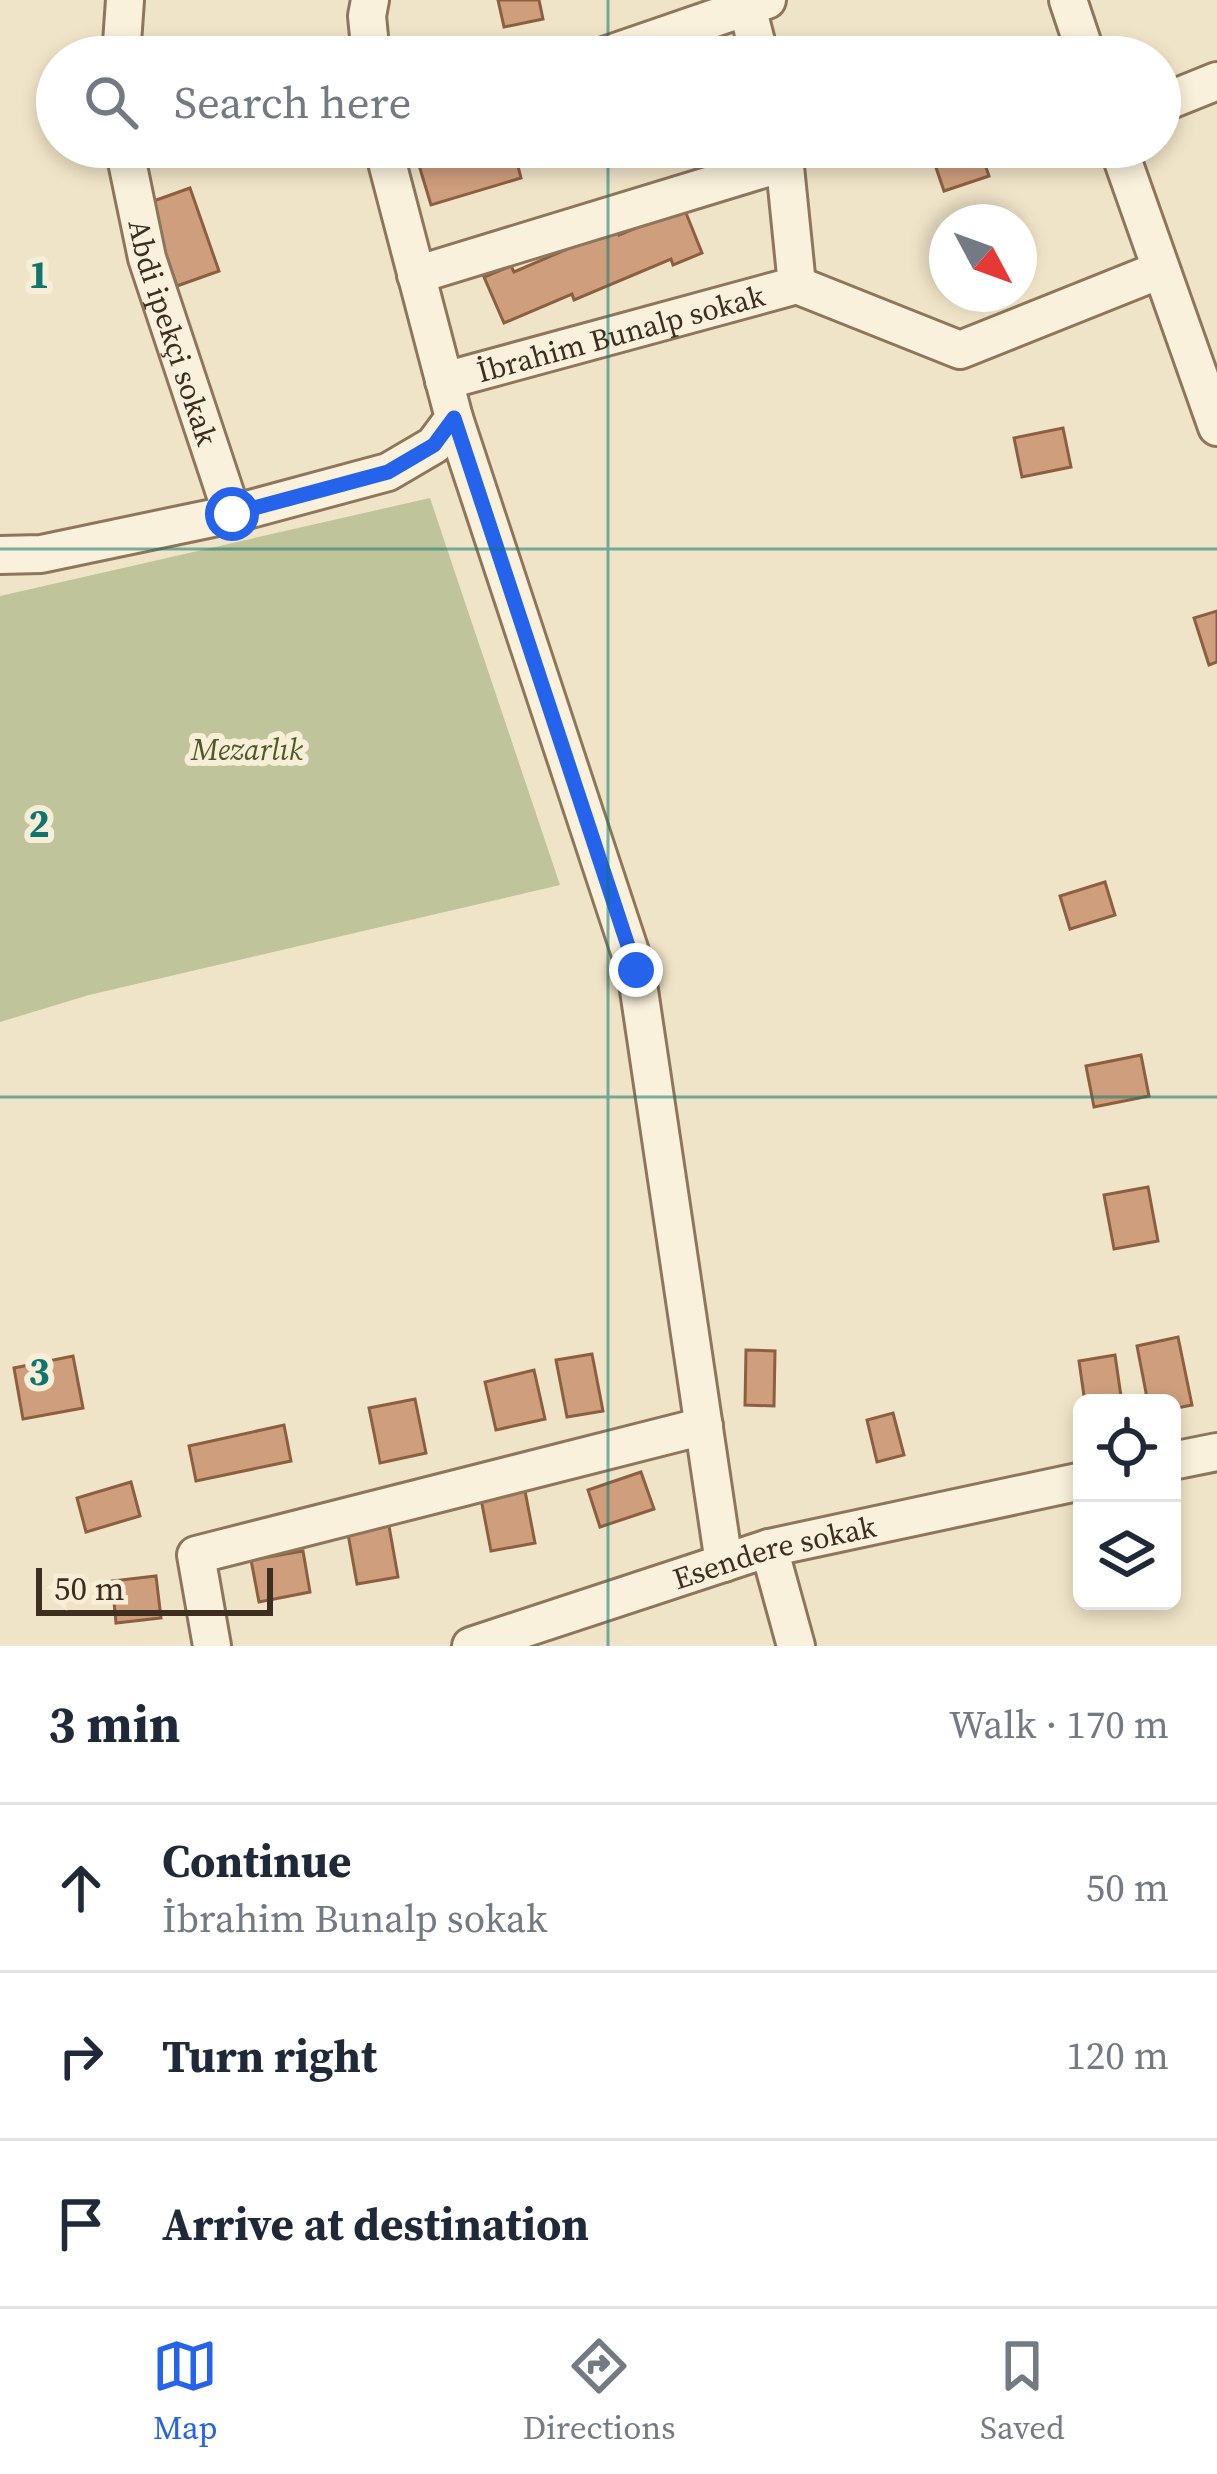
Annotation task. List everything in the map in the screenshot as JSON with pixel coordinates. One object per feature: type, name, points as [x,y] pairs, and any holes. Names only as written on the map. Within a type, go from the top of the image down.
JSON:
[{"type":"street","points":[[122,36],[125,0]]},
{"type":"street","points":[[369,36],[370,0]]},
{"type":"street","points":[[1068,0],[1081,36]]},
{"type":"street","points":[[662,36],[757,3],[759,36]]},
{"type":"street","points":[[1181,96],[1217,81]]},
{"type":"street","name":"Abdi ipekçi sokak","points":[[128,168],[147,259],[232,514]]},
{"type":"street","name":"İbrahim Bunalp sokak","points":[[0,555],[41,554],[232,514],[388,472],[434,445],[454,418],[388,168]]},
{"type":"street","points":[[416,274],[744,168]]},
{"type":"street","name":"İbrahim Bunalp sokak","points":[[785,168],[797,285]]},
{"type":"street","points":[[1125,168],[1217,427]]},
{"type":"street","name":"İbrahim Bunalp sokak","points":[[444,381],[797,285],[960,350],[1160,270]]},
{"type":"street","points":[[454,418],[636,970],[724,1563]]},
{"type":"street","points":[[212,1646],[196,1555],[704,1426]]},
{"type":"street","points":[[1181,1459],[1217,1452]]},
{"type":"street","name":"Esendere sokak","points":[[487,1644],[769,1548],[1073,1483]]},
{"type":"street","points":[[769,1548],[796,1646]]},
{"type":"green space","name":"Mezarlık","points":[[430,498],[560,885],[89,995],[0,1022],[0,596]]},
{"type":"building","points":[[498,0],[539,0],[543,19],[504,27]]},
{"type":"building","points":[[420,168],[518,168],[521,178],[431,205]]},
{"type":"building","points":[[936,168],[986,168],[989,176],[944,191]]},
{"type":"building","points":[[190,188],[219,271],[177,286],[148,203]]},
{"type":"building","points":[[684,208],[702,253],[673,265],[671,259],[574,300],[572,294],[504,323],[484,277],[511,266],[514,272],[616,228],[619,235]]},
{"type":"building","points":[[1063,428],[1071,467],[1022,477],[1014,438]]},
{"type":"building","points":[[1217,611],[1217,662],[1209,665],[1194,618]]},
{"type":"building","points":[[1105,882],[1115,915],[1070,929],[1060,896]]},
{"type":"building","points":[[1141,1055],[1149,1096],[1094,1107],[1086,1066]]},
{"type":"building","points":[[1148,1187],[1158,1241],[1114,1249],[1104,1195]]},
{"type":"building","points":[[1178,1337],[1192,1405],[1181,1407],[1181,1394],[1146,1394],[1137,1346]]},
{"type":"building","points":[[746,1350],[775,1351],[774,1406],[745,1405]]},
{"type":"building","points":[[592,1354],[603,1411],[567,1417],[556,1360]]},
{"type":"building","points":[[1115,1355],[1121,1394],[1084,1394],[1079,1361]]},
{"type":"building","points":[[73,1356],[83,1408],[23,1419],[14,1368]]},
{"type":"building","points":[[534,1370],[545,1419],[496,1430],[485,1382]]},
{"type":"building","points":[[415,1399],[426,1453],[380,1463],[369,1408]]},
{"type":"building","points":[[893,1413],[904,1455],[877,1462],[867,1420]]},
{"type":"building","points":[[284,1425],[291,1461],[196,1481],[189,1446]]},
{"type":"building","points":[[641,1472],[654,1509],[600,1527],[588,1490]]},
{"type":"building","points":[[131,1482],[140,1516],[86,1532],[77,1498]]},
{"type":"building","points":[[525,1491],[535,1543],[491,1551],[481,1499]]},
{"type":"building","points":[[389,1526],[398,1577],[357,1584],[348,1534]]},
{"type":"building","points":[[303,1551],[310,1592],[259,1602],[251,1560]]},
{"type":"building","points":[[156,1576],[161,1618],[116,1623],[112,1581]]},
{"type":"route","points":[[232,514],[388,472],[434,445],[454,418],[636,970]]}]
